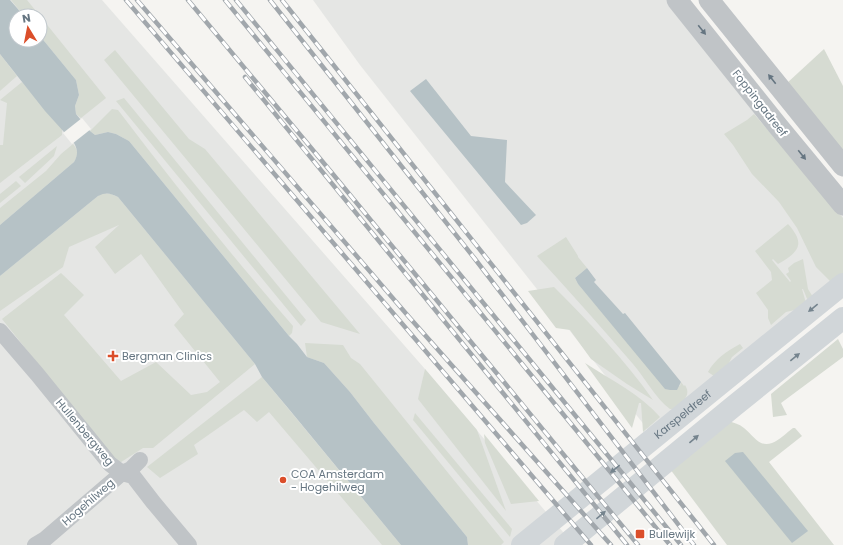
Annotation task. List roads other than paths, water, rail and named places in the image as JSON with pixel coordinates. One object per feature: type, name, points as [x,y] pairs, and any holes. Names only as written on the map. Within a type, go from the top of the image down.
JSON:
[{"type":"main road","name":"Karspeldreef","points":[[522,545],[843,284]]},
{"type":"main road","points":[[565,545],[843,318]]},
{"type":"street","name":"Foppingadreef","points":[[677,0],[843,205]]},
{"type":"street","points":[[709,0],[843,166]]},
{"type":"street","name":"Hullenbergweg","points":[[0,331],[110,464],[122,473],[133,476],[189,545]]},
{"type":"street","name":"Hogehilweg","points":[[43,543],[122,473],[131,470],[140,460]]},
{"type":"railway","points":[[126,0],[591,545]]},
{"type":"railway","points":[[137,0],[409,317],[611,545]]},
{"type":"railway","points":[[188,0],[638,545]]},
{"type":"railway","points":[[225,0],[670,545]]},
{"type":"railway","points":[[236,0],[681,545]]},
{"type":"railway","points":[[270,0],[475,259],[694,545]]},
{"type":"railway","points":[[282,0],[714,545]]},
{"type":"railway","points":[[245,77],[627,545]]},
{"type":"place","name":"Bergman Clinics","points":[[113,356]]},
{"type":"place","name":"COA Amsterdam - Hogehilweg","points":[[283,480]]},
{"type":"place","name":"Bullewijk","points":[[640,534]]}]
